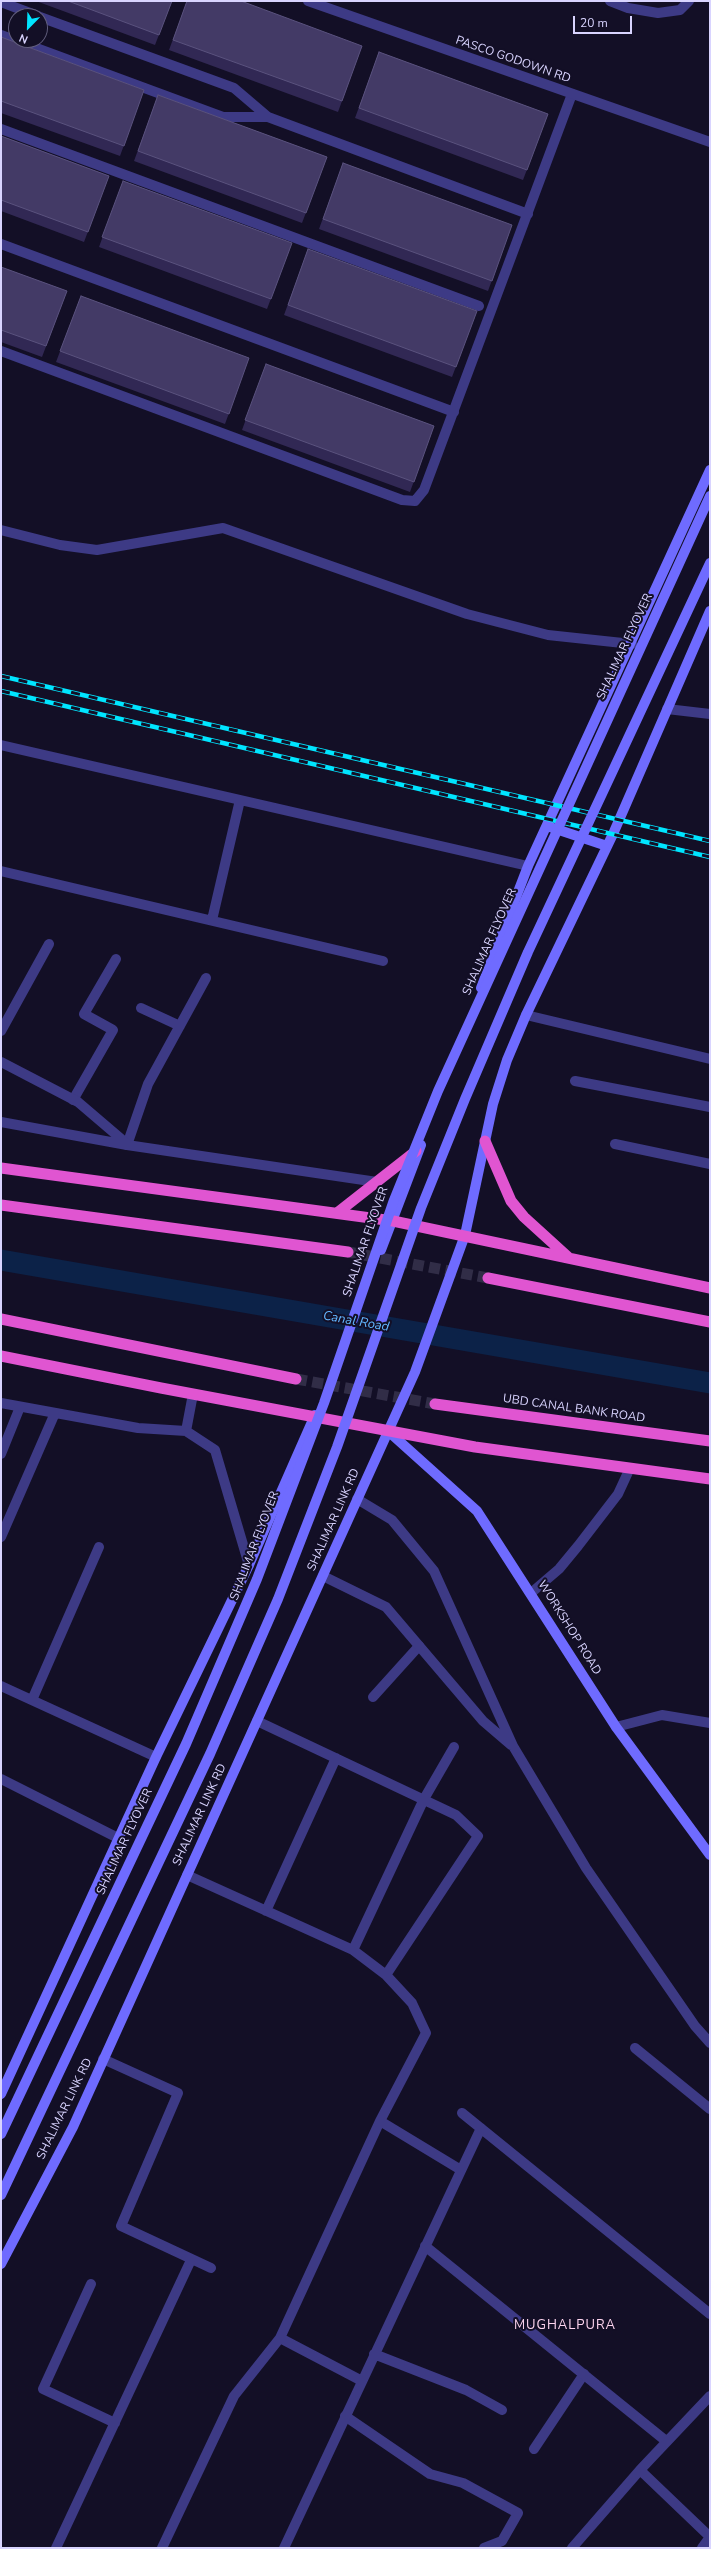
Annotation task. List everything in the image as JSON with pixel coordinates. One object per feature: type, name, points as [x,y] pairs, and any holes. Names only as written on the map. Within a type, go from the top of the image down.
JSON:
[{"type":"highway","points":[[486,1141],[511,1202],[524,1217],[569,1258]]},
{"type":"highway","points":[[337,1214],[420,1148]]},
{"type":"highway","points":[[1,1168],[393,1221],[710,1288]]},
{"type":"highway","points":[[1,1205],[348,1252]]},
{"type":"highway","points":[[488,1278],[710,1322]]},
{"type":"highway","points":[[1,1319],[296,1380]]},
{"type":"highway","points":[[1,1356],[314,1418],[475,1447],[710,1479]]},
{"type":"highway","name":"UBD CANAL BANK ROAD","points":[[435,1404],[710,1441]]},
{"type":"main road","points":[[2,2090],[156,1757],[249,1565],[314,1418],[393,1221],[528,866],[632,644],[710,470]]},
{"type":"main road","name":"SHALIMAR FLYOVER","points":[[1,2134],[186,1744],[257,1579],[324,1403],[394,1200],[438,1091],[710,496]]},
{"type":"main road","points":[[1,2195],[210,1754],[278,1599],[337,1447],[421,1208],[464,1099],[528,952],[710,563]]},
{"type":"main road","name":"SHALIMAR LINK RD","points":[[1,2264],[73,2127],[415,1372],[465,1235],[494,1104],[507,1060],[526,1015],[607,846],[710,611]]},
{"type":"main road","points":[[547,825],[607,846]]},
{"type":"main road","name":"WORKSHOP ROAD","points":[[388,1431],[477,1511],[616,1727],[710,1855]]},
{"type":"street","name":"PASCO GODOWN RD","points":[[308,1],[710,142]]},
{"type":"street","points":[[610,1],[628,8],[658,13],[680,10],[689,1]]},
{"type":"street","points":[[1,2],[17,8]]},
{"type":"street","points":[[48,19],[234,88],[268,117],[528,214]]},
{"type":"street","points":[[1,35],[223,117],[268,117]]},
{"type":"street","points":[[1,352],[402,500],[415,501],[424,490],[572,94]]},
{"type":"street","points":[[1,128],[479,306]]},
{"type":"street","points":[[1,244],[454,412]]},
{"type":"street","points":[[1,530],[60,545],[97,550],[223,528],[467,614],[548,635],[632,644]]},
{"type":"street","points":[[667,709],[710,714]]},
{"type":"street","points":[[1,745],[528,866]]},
{"type":"street","points":[[212,920],[240,800]]},
{"type":"street","points":[[1,871],[383,961]]},
{"type":"street","points":[[1,1031],[49,944]]},
{"type":"street","points":[[73,1100],[114,1030],[84,1014],[116,959]]},
{"type":"street","points":[[127,1145],[148,1084],[206,978]]},
{"type":"street","points":[[141,1008],[180,1026]]},
{"type":"street","points":[[526,1015],[710,1059]]},
{"type":"street","points":[[1,1062],[73,1100],[127,1145]]},
{"type":"street","points":[[575,1081],[710,1107]]},
{"type":"street","points":[[1,1122],[127,1145],[377,1182]]},
{"type":"street","points":[[615,1144],[710,1164]]},
{"type":"street","points":[[186,1431],[193,1394]]},
{"type":"street","points":[[1,1403],[138,1428],[186,1431],[216,1450],[249,1565]]},
{"type":"street","points":[[1,1454],[20,1407]]},
{"type":"street","points":[[1,1537],[55,1413]]},
{"type":"street","points":[[531,1593],[554,1574],[578,1546],[618,1494],[630,1468]]},
{"type":"street","points":[[357,1499],[392,1520],[434,1571],[513,1746],[586,1868],[695,2026],[710,2043]]},
{"type":"street","points":[[32,1700],[99,1547]]},
{"type":"street","points":[[323,1576],[386,1607],[483,1721],[513,1746]]},
{"type":"street","points":[[373,1697],[419,1646]]},
{"type":"street","points":[[1,1686],[156,1757]]},
{"type":"street","points":[[616,1727],[662,1715],[710,1723]]},
{"type":"street","points":[[257,1720],[456,1815],[478,1836],[386,1975]]},
{"type":"street","points":[[353,1950],[424,1799],[454,1747]]},
{"type":"street","points":[[266,1911],[336,1758]]},
{"type":"street","points":[[1,1779],[118,1838]]},
{"type":"street","points":[[162,2548],[234,2396],[280,2338],[380,2121],[426,2033],[412,2003],[386,1975],[353,1950],[187,1875]]},
{"type":"street","points":[[635,2048],[710,2110]]},
{"type":"street","points":[[104,2059],[178,2093],[121,2223],[123,2228],[211,2268]]},
{"type":"street","points":[[462,2113],[710,2314]]},
{"type":"street","points":[[380,2121],[461,2170]]},
{"type":"street","points":[[284,2548],[481,2128]]},
{"type":"street","points":[[425,2246],[666,2441]]},
{"type":"street","points":[[56,2548],[191,2260]]},
{"type":"street","points":[[91,2284],[43,2389],[115,2423]]},
{"type":"street","points":[[280,2338],[362,2381]]},
{"type":"street","points":[[374,2354],[466,2390],[502,2410]]},
{"type":"street","points":[[534,2449],[584,2374]]},
{"type":"street","points":[[572,2548],[666,2441],[710,2396]]},
{"type":"street","points":[[345,2416],[430,2474],[463,2483],[518,2513],[502,2542],[484,2548]]},
{"type":"street","points":[[640,2470],[710,2537],[702,2548]]},
{"type":"building","points":[[68,1],[172,1],[159,35]]},
{"type":"building","points":[[187,1],[241,1],[362,46],[342,101],[173,40]]},
{"type":"building","points":[[1,37],[8,40],[8,48],[31,48],[144,90],[124,146],[1,101]]},
{"type":"building","points":[[379,52],[548,114],[527,170],[359,108]]},
{"type":"building","points":[[158,95],[327,157],[306,213],[138,151]]},
{"type":"building","points":[[1,136],[109,176],[88,232],[1,200]]},
{"type":"building","points":[[343,163],[512,225],[492,281],[323,219]]},
{"type":"building","points":[[123,181],[292,243],[271,299],[102,237]]},
{"type":"building","points":[[308,249],[477,311],[456,367],[288,305]]},
{"type":"building","points":[[1,267],[67,291],[46,346],[1,330]]},
{"type":"building","points":[[81,296],[249,358],[229,414],[60,351]]},
{"type":"building","points":[[266,364],[434,426],[414,482],[245,420]]},
{"type":"waterway","name":"Canal Road","points":[[1,1260],[710,1383]]},
{"type":"tunnel","points":[[348,1252],[488,1278]]},
{"type":"tunnel","points":[[296,1379],[435,1404]]},
{"type":"railway","points":[[1,676],[710,841]]},
{"type":"railway","points":[[1,691],[710,857]]},
{"type":"district","name":"MUGHALPURA","points":[[565,2326]]}]
